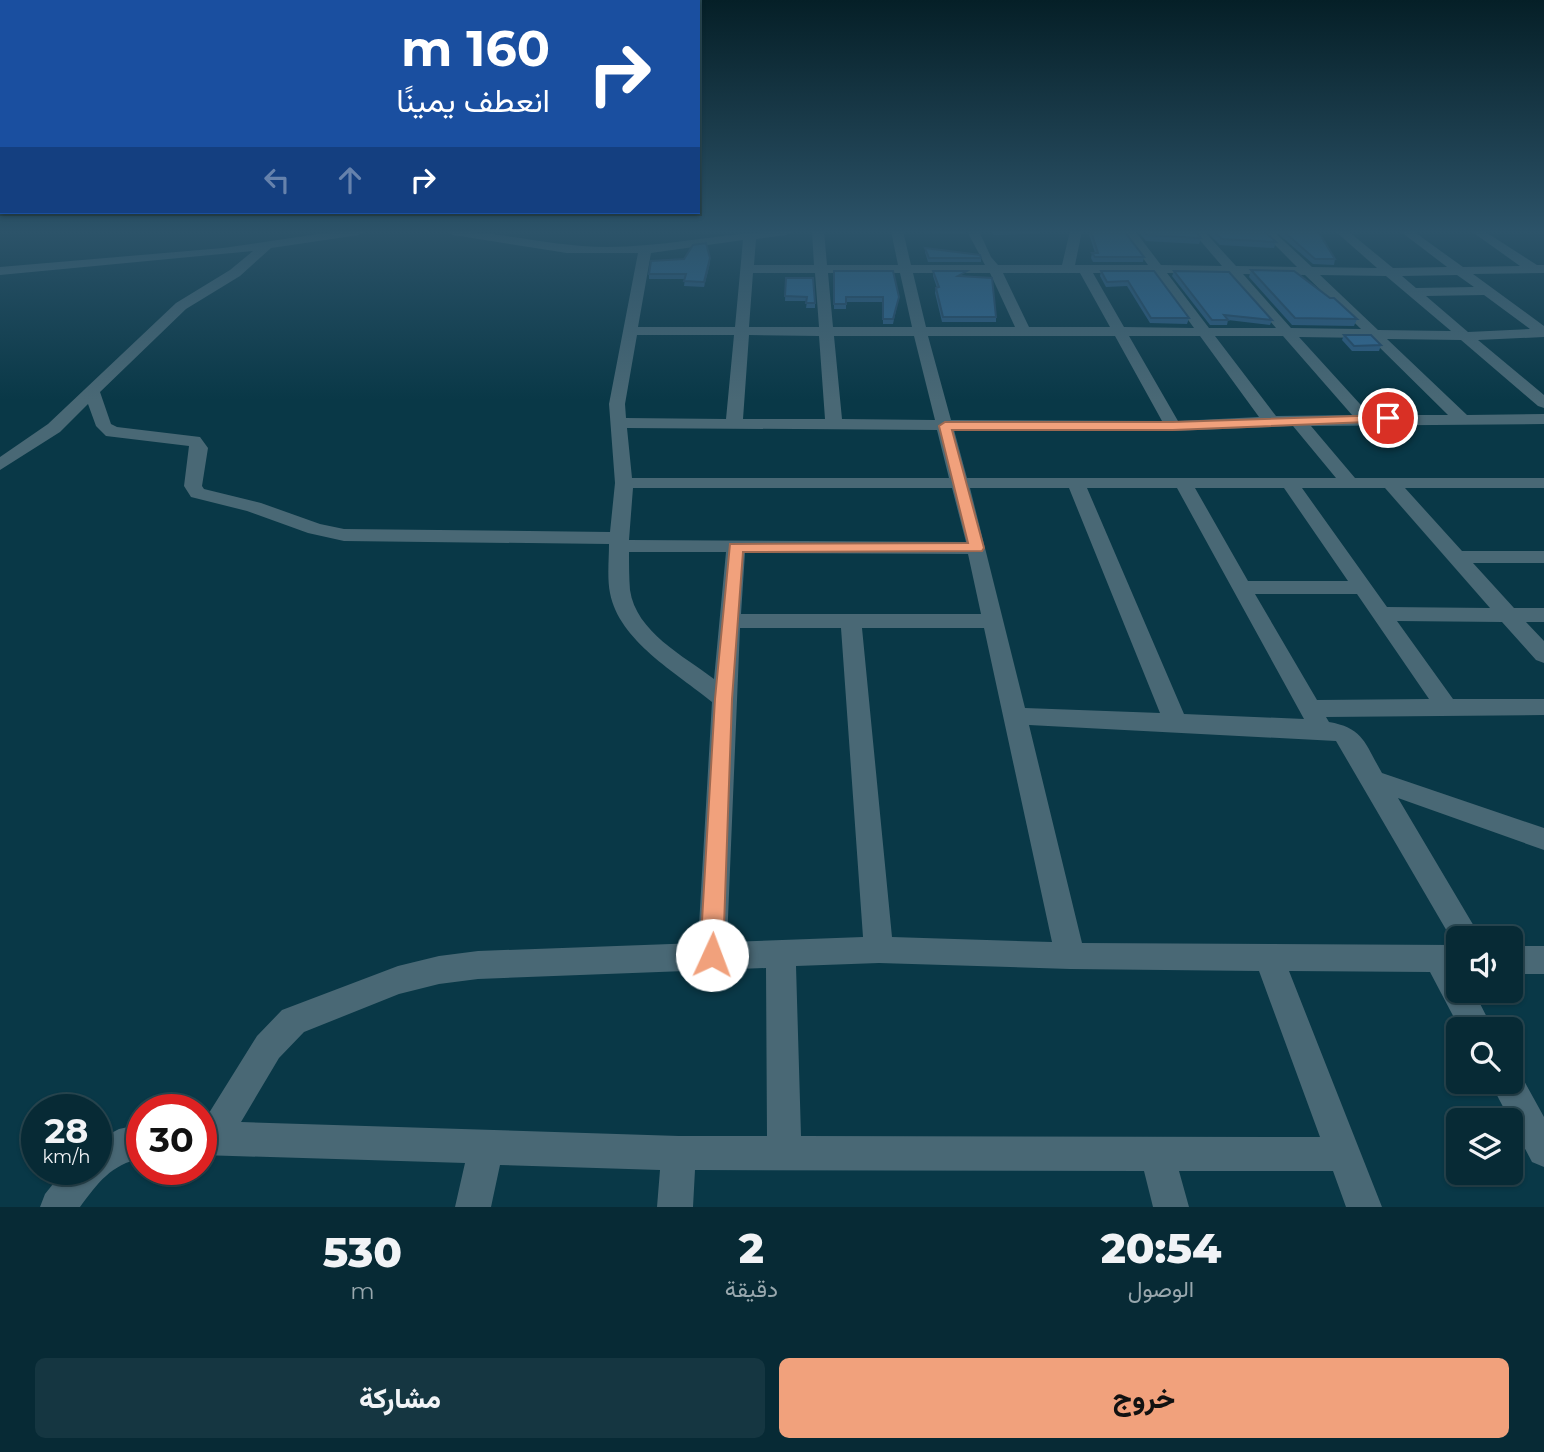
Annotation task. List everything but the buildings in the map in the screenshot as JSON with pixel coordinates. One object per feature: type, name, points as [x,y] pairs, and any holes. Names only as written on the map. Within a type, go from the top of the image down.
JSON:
[{"type":"street","points":[[0,465],[54,428],[181,306],[212,287]]},
{"type":"street","points":[[637,287],[632,331],[620,377],[617,422],[624,483],[619,542],[620,592],[633,623],[660,651],[724,699]]},
{"type":"street","points":[[734,425],[748,287]]},
{"type":"street","points":[[823,287],[834,426]]},
{"type":"street","points":[[910,287],[958,483],[977,548],[1070,957]]},
{"type":"street","points":[[1003,287],[1024,332]]},
{"type":"street","points":[[1089,287],[1119,331],[1173,426]]},
{"type":"street","points":[[1172,287],[1271,421]]},
{"type":"street","points":[[1248,287],[1364,419]]},
{"type":"street","points":[[1326,287],[1460,417]]},
{"type":"street","points":[[1408,287],[1544,403]]},
{"type":"street","points":[[632,331],[1288,332],[1465,336],[1544,333],[1484,287]]},
{"type":"street","points":[[1414,292],[1489,291]]},
{"type":"street","points":[[92,392],[103,426],[112,432],[194,441],[199,448],[193,485],[197,493],[254,507],[315,529],[376,537],[736,547],[977,548]]},
{"type":"street","points":[[617,422],[834,426],[1173,426],[1297,420],[1460,417],[1544,419]]},
{"type":"street","points":[[1297,420],[1349,482]]},
{"type":"street","points":[[1389,482],[1544,655]]},
{"type":"street","points":[[624,483],[1536,483],[1544,497]]},
{"type":"street","points":[[1076,483],[1176,723]]},
{"type":"street","points":[[1183,483],[1316,719],[1343,733],[1350,740],[1459,926]]},
{"type":"street","points":[[1289,483],[1447,708]]},
{"type":"street","points":[[712,955],[724,699],[736,547]]},
{"type":"street","points":[[1456,557],[1544,557]]},
{"type":"street","points":[[1241,587],[1363,588]]},
{"type":"street","points":[[1381,614],[1544,615]]},
{"type":"street","points":[[730,621],[994,621]]},
{"type":"street","points":[[851,622],[879,950]]},
{"type":"street","points":[[1016,716],[1176,723],[1316,719],[1447,708],[1544,707]]},
{"type":"street","points":[[1374,780],[1544,839]]},
{"type":"street","points":[[217,1123],[268,1046],[293,1021],[398,980],[439,970],[478,965],[879,950],[1070,957],[1446,959]]},
{"type":"street","points":[[781,952],[784,1153]]},
{"type":"street","points":[[1269,957],[1364,1207]]},
{"type":"street","points":[[1523,960],[1544,960]]},
{"type":"street","points":[[1513,1094],[1544,1150]]},
{"type":"street","points":[[217,1138],[679,1153],[1344,1154]]},
{"type":"street","points":[[473,1207],[486,1148]]},
{"type":"street","points":[[675,1207],[679,1153]]},
{"type":"street","points":[[1157,1153],[1171,1207]]},
{"type":"street","points":[[58,1207],[75,1185]]},
{"type":"route","points":[[712,955],[724,699],[736,547],[977,548],[945,426],[1173,426],[1388,418]]}]
